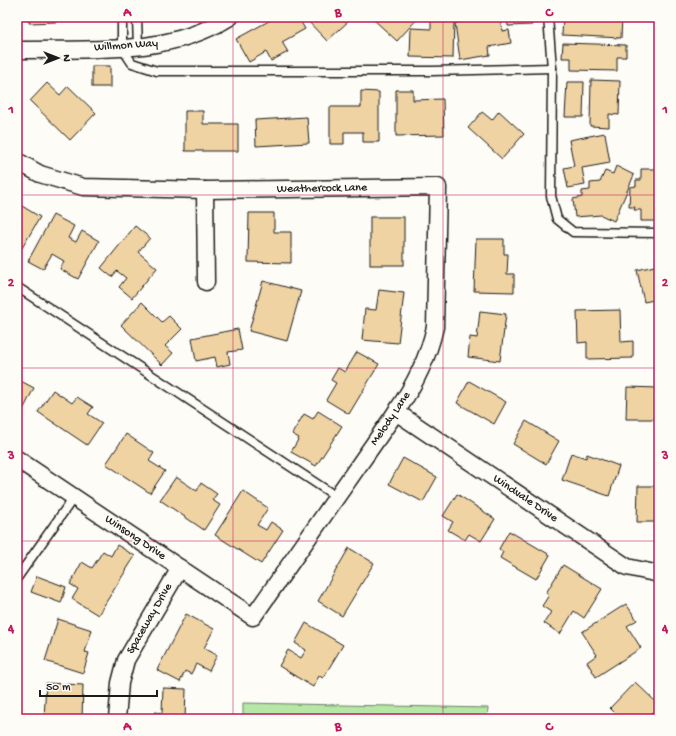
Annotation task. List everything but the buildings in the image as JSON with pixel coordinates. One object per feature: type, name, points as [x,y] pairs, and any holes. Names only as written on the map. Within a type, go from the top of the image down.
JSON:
[{"type":"street","name":"Willmon Way","points":[[17,50],[130,48],[182,39],[204,31],[230,17]]},
{"type":"street","name":"Weathercock Lane","points":[[17,161],[40,174],[83,187],[205,190],[438,187]]},
{"type":"street","name":"Melody Lane","points":[[252,617],[412,389],[422,368],[432,341],[435,327],[438,187]]},
{"type":"street","points":[[205,190],[206,282]]},
{"type":"street","name":"Windvale Drive","points":[[396,412],[627,567],[659,574]]},
{"type":"street","name":"Winsong Drive","points":[[17,459],[252,617]]},
{"type":"street","name":"Spaceway Drive","points":[[117,719],[120,683],[126,660],[180,568]]},
{"type":"lane","points":[[122,17],[130,48],[132,63],[157,71],[432,71],[552,68]]},
{"type":"lane","points":[[130,48],[137,17]]},
{"type":"lane","points":[[548,17],[552,68],[551,196],[557,219],[573,232],[659,233]]},
{"type":"lane","points":[[17,287],[337,497]]},
{"type":"lane","points":[[17,578],[74,497]]},
{"type":"green space","points":[[243,703],[488,708],[487,719],[243,719]]}]
